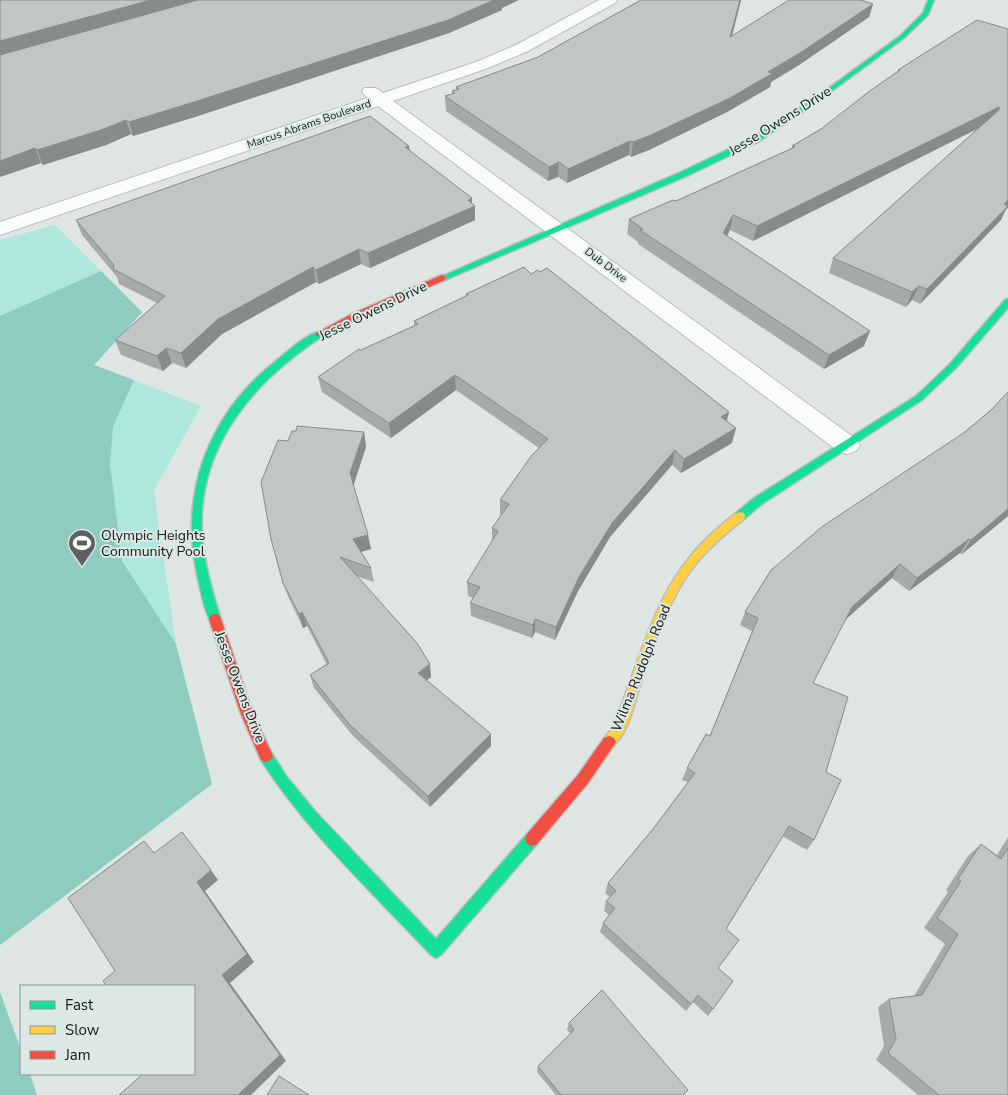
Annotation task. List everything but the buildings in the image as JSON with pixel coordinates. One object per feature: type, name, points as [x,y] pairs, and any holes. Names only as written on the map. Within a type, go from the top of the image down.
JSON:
[{"type":"street","name":"Marcus Abrams Boulevard","points":[[0,229],[370,89],[482,65],[522,48],[610,0]]},
{"type":"street","name":"Jesse Owens Drive","points":[[436,950],[303,809],[273,768],[254,730],[236,683],[205,588],[197,544],[197,507],[203,472],[217,440],[234,411],[276,364],[339,324],[705,164],[755,140],[816,100],[910,31],[926,14],[931,0]]},
{"type":"street","name":"Dub Drive","points":[[370,89],[847,445]]},
{"type":"street","name":"Wilma Rudolph Road","points":[[436,950],[583,779],[619,729],[662,610],[684,571],[719,533],[758,501],[919,398],[952,367],[1008,302]]},
{"type":"green space","name":"Olympic Heights Community Pool","points":[[55,225],[142,312],[94,365],[201,406],[154,490],[176,644],[212,784],[0,945],[0,240]]},
{"type":"green space","name":"Olympic Heights Community Pool","points":[[101,271],[142,312],[94,365],[134,380],[113,427],[110,464],[122,561],[176,644],[212,784],[0,945],[0,316]]},
{"type":"green space","points":[[0,992],[20,1047],[20,1075],[30,1075],[37,1095],[0,1095]]},
{"type":"traffic: fast","points":[[442,278],[686,173],[755,140],[816,100],[902,37],[926,14],[931,0]]},
{"type":"traffic: fast","points":[[740,516],[758,501],[919,398],[952,367],[1008,302]]},
{"type":"traffic: fast","points":[[215,619],[202,572],[196,535],[199,493],[206,465],[218,438],[233,413],[251,389],[272,368],[320,334]]},
{"type":"traffic: fast","points":[[266,756],[282,781],[310,816],[436,950],[532,839]]},
{"type":"traffic: slow","points":[[609,742],[619,729],[647,649],[672,591],[695,557],[740,516]]},
{"type":"traffic: jam","points":[[320,334],[355,316],[442,278]]},
{"type":"traffic: jam","points":[[215,619],[247,714],[266,756]]},
{"type":"traffic: jam","points":[[532,839],[583,779],[609,742]]},
{"type":"place","name":"Olympic Heights Community Pool","points":[[82,567]]}]
